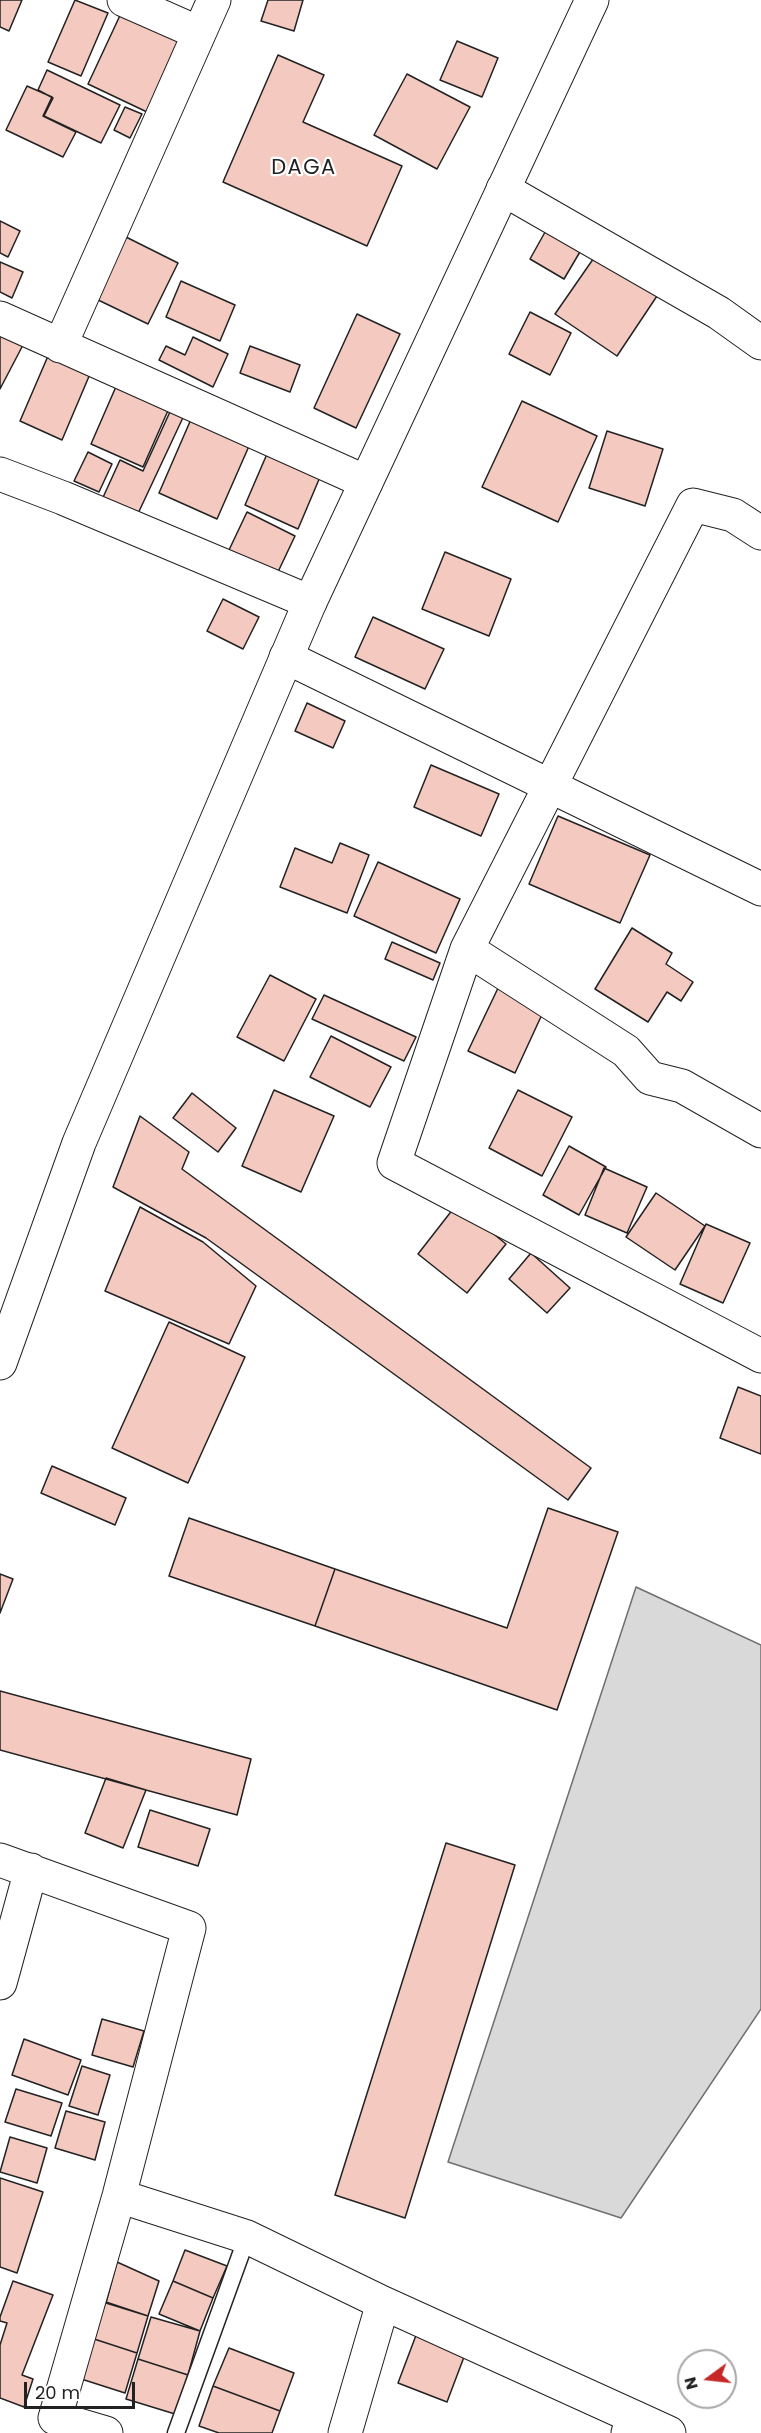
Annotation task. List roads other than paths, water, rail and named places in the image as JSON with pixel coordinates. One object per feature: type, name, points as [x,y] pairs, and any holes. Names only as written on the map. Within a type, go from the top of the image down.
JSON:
[{"type":"street","points":[[124,0],[199,33]]},
{"type":"street","points":[[60,346],[214,0]]},
{"type":"street","points":[[0,1363],[79,1143],[286,657],[503,189],[583,3]]},
{"type":"street","points":[[503,189],[719,313],[761,343]]},
{"type":"street","points":[[0,318],[366,482]]},
{"type":"street","points":[[0,474],[63,498],[310,602]]},
{"type":"street","points":[[761,533],[733,515],[693,505],[468,949],[394,1163],[761,1356]]},
{"type":"street","points":[[286,657],[761,889]]},
{"type":"street","points":[[468,949],[626,1051],[650,1078],[682,1086],[761,1131]]},
{"type":"street","points":[[0,1860],[189,1928],[119,2196],[55,2418],[106,2433]]},
{"type":"street","points":[[0,1983],[31,1870]]},
{"type":"street","points":[[119,2196],[247,2237],[631,2425],[669,2433]]},
{"type":"street","points":[[345,2433],[383,2303]]},
{"type":"lane","points":[[176,2433],[247,2237]]},
{"type":"district","name":"DAGA","points":[[304,169]]}]
